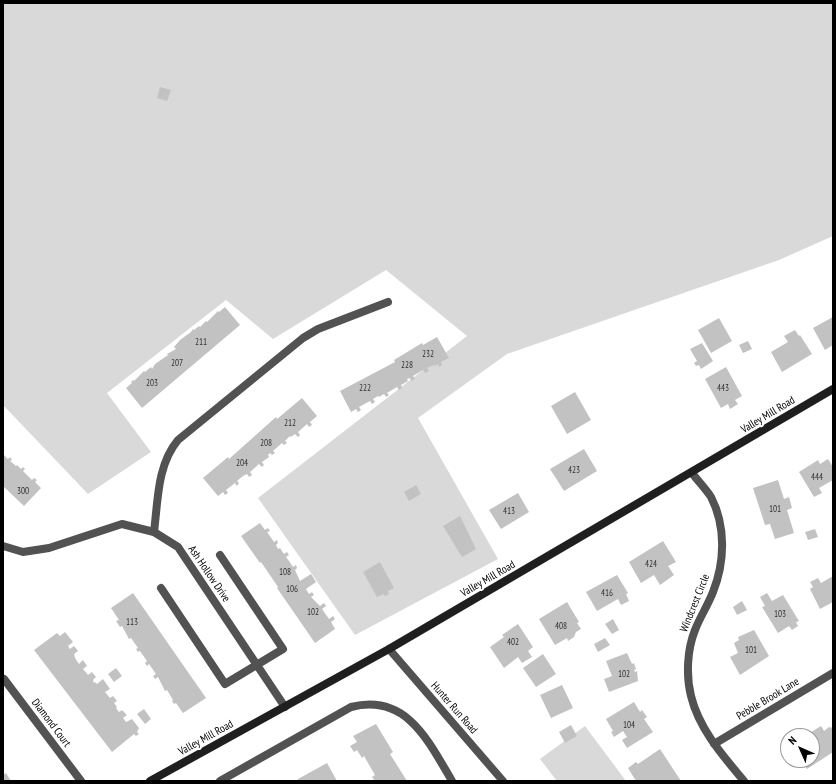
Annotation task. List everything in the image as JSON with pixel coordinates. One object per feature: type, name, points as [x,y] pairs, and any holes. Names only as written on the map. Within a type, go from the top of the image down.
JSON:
[{"type":"street","points":[[154,532],[163,466],[170,450],[178,440],[303,338],[318,329],[388,302]]},
{"type":"street","name":"Valley Mill Road","points":[[150,781],[389,649],[692,473],[833,389]]},
{"type":"street","name":"Windcrest Circle","points":[[692,473],[710,496],[717,512],[722,533],[722,555],[719,576],[713,593],[694,632],[689,653],[688,675],[691,696],[698,717],[714,744],[744,781]]},
{"type":"street","name":"Ash Hollow Drive","points":[[3,546],[23,552],[49,548],[122,524],[154,532],[178,547],[286,707]]},
{"type":"street","points":[[161,588],[225,684],[283,649],[220,555]]},
{"type":"street","name":"Hunter Run Road","points":[[389,649],[504,781]]},
{"type":"street","name":"Pebble Brook Lane","points":[[714,744],[833,673]]},
{"type":"street","name":"Diamond Court","points":[[4,679],[81,781]]},
{"type":"street","points":[[220,781],[351,707],[365,703],[380,704],[393,708],[403,715],[421,733],[452,781]]},
{"type":"shaded area","points":[[3,3],[833,3],[833,236],[779,260],[507,354],[418,418],[498,559],[355,635],[258,498],[467,336],[386,270],[273,339],[226,300],[107,393],[151,452],[88,494],[3,405]]},
{"type":"shaded area","points":[[585,726],[626,781],[557,781],[540,759]]},
{"type":"building","points":[[160,87],[171,90],[167,101],[157,98]]},
{"type":"building","points":[[225,307],[240,325],[142,408],[126,388],[144,371],[145,372],[151,367],[152,369],[155,364],[168,355],[167,354],[176,349],[174,347],[193,329],[194,330],[199,326],[200,327],[218,311],[219,312]]},
{"type":"building","points":[[833,317],[833,345],[825,350],[813,328]]},
{"type":"building","points":[[719,318],[732,341],[711,353],[698,330]]},
{"type":"building","points":[[795,330],[812,354],[782,372],[771,352],[788,342],[784,336]]},
{"type":"building","points":[[437,337],[449,358],[441,362],[442,365],[439,367],[438,364],[427,368],[429,371],[425,373],[423,370],[413,376],[415,379],[411,381],[410,378],[407,379],[408,381],[401,385],[402,388],[399,390],[397,387],[387,393],[389,395],[386,397],[384,394],[379,397],[378,396],[373,399],[375,402],[372,404],[370,401],[359,407],[361,410],[358,412],[356,409],[351,412],[340,391],[395,362],[394,360],[422,343],[423,345]]},
{"type":"building","points":[[748,341],[752,349],[743,353],[739,345]]},
{"type":"building","points":[[702,343],[713,361],[701,369],[699,365],[696,366],[694,363],[697,361],[690,349]]},
{"type":"building","points":[[726,367],[742,396],[735,400],[738,404],[730,409],[728,404],[721,408],[705,379]]},
{"type":"building","points":[[575,392],[591,420],[567,434],[551,406]]},
{"type":"building","points":[[302,398],[317,416],[310,422],[312,425],[309,427],[307,424],[298,432],[300,435],[298,437],[295,434],[291,437],[290,436],[285,441],[287,443],[284,445],[282,443],[273,451],[275,453],[272,455],[270,453],[268,455],[269,457],[262,462],[264,465],[262,467],[259,464],[250,472],[252,475],[249,477],[247,474],[243,476],[237,481],[239,483],[237,486],[235,483],[226,490],[228,493],[225,495],[223,492],[218,496],[203,478],[228,457],[229,459],[276,417],[277,419]]},
{"type":"building","points":[[584,449],[597,471],[564,491],[550,469]]},
{"type":"building","points":[[3,454],[8,459],[10,457],[12,460],[10,461],[16,466],[17,465],[21,469],[23,467],[25,469],[23,471],[32,480],[34,478],[37,480],[35,482],[41,488],[24,506],[3,486]]},
{"type":"building","points":[[828,459],[833,467],[833,480],[819,488],[822,493],[814,497],[799,472],[818,460],[820,464]]},
{"type":"building","points":[[778,480],[784,499],[789,497],[792,508],[787,510],[794,533],[775,539],[770,524],[765,525],[753,488]]},
{"type":"building","points":[[416,485],[421,494],[409,501],[404,492]]},
{"type":"building","points":[[518,493],[529,512],[501,529],[489,510]]},
{"type":"building","points":[[460,516],[476,549],[462,557],[443,526]]},
{"type":"building","points":[[260,523],[265,530],[268,528],[270,531],[267,532],[274,542],[277,540],[278,543],[276,545],[278,549],[280,548],[284,554],[287,552],[289,555],[286,557],[293,567],[296,565],[297,568],[295,570],[300,581],[311,574],[316,582],[306,589],[309,594],[312,592],[314,595],[311,597],[320,606],[324,603],[326,606],[322,609],[329,619],[333,616],[335,619],[331,622],[335,629],[315,643],[261,562],[260,563],[241,536]]},
{"type":"building","points":[[815,529],[818,537],[808,540],[805,532]]},
{"type":"building","points":[[663,541],[676,562],[668,566],[674,575],[660,585],[654,575],[641,583],[629,562]]},
{"type":"building","points":[[380,562],[394,588],[388,591],[389,594],[385,596],[384,594],[377,597],[363,572]]},
{"type":"building","points":[[617,575],[628,593],[626,594],[629,601],[621,605],[618,599],[597,611],[586,592]]},
{"type":"building","points":[[833,576],[833,602],[820,609],[810,589],[813,587],[810,582],[818,578],[821,583]]},
{"type":"building","points":[[133,593],[206,698],[183,713],[176,703],[174,704],[158,677],[155,679],[153,676],[156,674],[149,664],[147,666],[145,663],[147,661],[140,651],[138,652],[136,649],[138,648],[131,638],[129,639],[122,626],[120,627],[116,621],[119,620],[111,608]]},
{"type":"building","points":[[767,593],[772,601],[783,595],[799,621],[796,622],[798,626],[792,630],[789,626],[778,633],[762,607],[765,606],[760,597]]},
{"type":"building","points":[[742,601],[747,610],[737,615],[733,607]]},
{"type":"building","points":[[567,602],[579,622],[577,623],[581,629],[568,641],[567,638],[555,645],[539,619]]},
{"type":"building","points":[[613,619],[619,630],[612,634],[605,624]]},
{"type":"building","points":[[518,624],[533,647],[528,651],[532,657],[522,663],[518,657],[504,668],[490,647],[504,637],[502,635]]},
{"type":"building","points":[[754,630],[769,656],[740,675],[730,657],[738,653],[734,643],[739,640],[738,637]]},
{"type":"building","points":[[65,632],[73,642],[68,646],[70,649],[74,646],[78,651],[74,654],[79,664],[83,660],[87,666],[83,669],[88,675],[92,672],[96,677],[93,680],[94,683],[95,682],[97,684],[103,679],[110,689],[105,692],[110,698],[113,696],[117,701],[114,703],[119,712],[122,710],[127,715],[123,718],[126,722],[132,719],[139,728],[137,732],[139,734],[136,736],[134,734],[112,752],[34,650],[57,633],[60,636]]},
{"type":"building","points":[[605,638],[610,645],[598,652],[594,644]]},
{"type":"building","points":[[627,653],[632,664],[634,663],[636,669],[634,670],[635,672],[637,671],[638,681],[609,692],[604,679],[612,676],[606,661]]},
{"type":"building","points":[[543,654],[556,674],[536,687],[523,668]]},
{"type":"building","points":[[116,668],[122,676],[114,682],[108,674]]},
{"type":"building","points":[[562,685],[573,708],[551,718],[540,695]]},
{"type":"building","points":[[634,702],[640,712],[642,710],[647,717],[644,719],[653,732],[627,748],[622,740],[627,737],[623,731],[614,737],[611,732],[613,731],[606,719]]},
{"type":"building","points":[[144,709],[151,719],[145,724],[137,714]]},
{"type":"building","points":[[376,724],[393,752],[390,754],[407,781],[375,781],[372,777],[375,775],[364,756],[362,758],[357,750],[354,752],[350,746],[357,742],[353,736]]},
{"type":"building","points":[[571,725],[577,736],[565,743],[559,732]]},
{"type":"building","points":[[821,726],[824,731],[829,727],[833,728],[833,752],[820,760],[820,728],[818,728]]},
{"type":"building","points":[[660,749],[681,781],[636,781],[628,768],[636,762],[638,764]]},
{"type":"building","points":[[327,763],[337,781],[298,781],[298,779]]},
{"type":"building","points":[[6,773],[11,781],[3,781],[3,775]]}]
